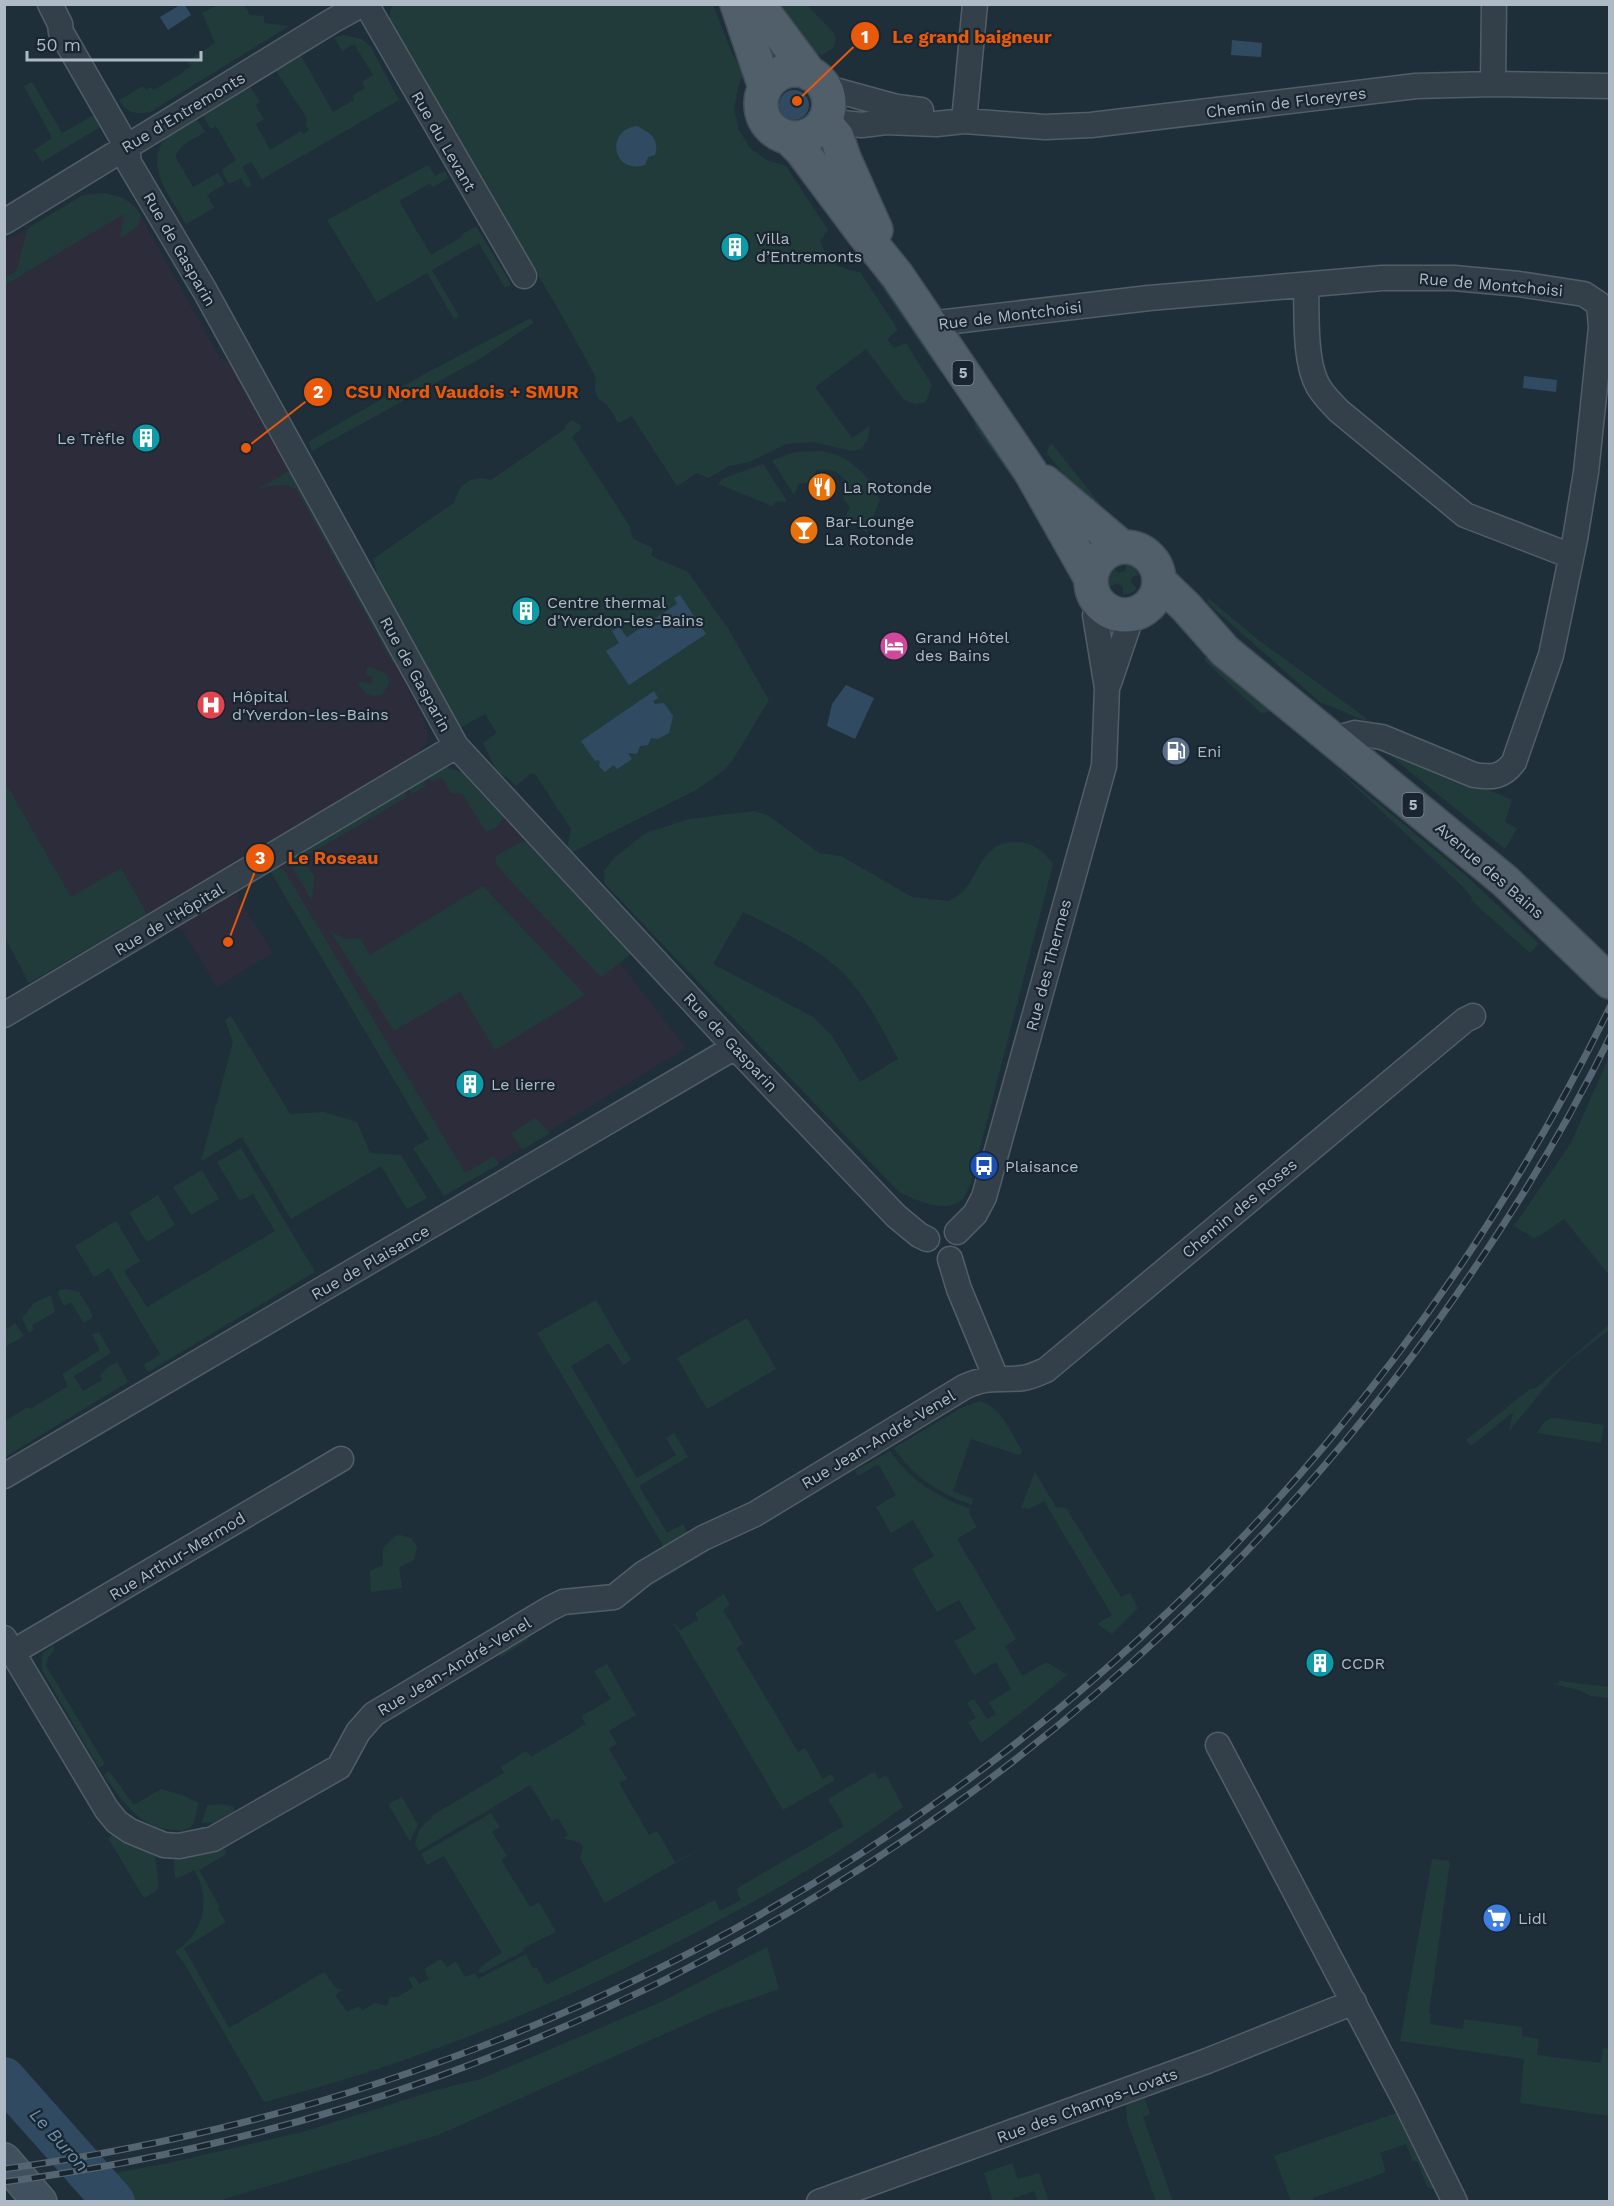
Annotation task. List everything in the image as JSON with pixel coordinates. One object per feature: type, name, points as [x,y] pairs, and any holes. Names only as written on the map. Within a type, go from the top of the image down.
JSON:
[{"type":"main road","points":[[737,4],[765,87]]},
{"type":"main road","points":[[758,4],[817,80],[828,104],[824,121],[819,128],[804,136],[788,137],[769,127],[763,118],[761,108],[761,97],[765,87],[780,73],[790,70],[817,80]]},
{"type":"main road","name":"5","points":[[824,121],[837,137],[844,158],[897,275]]},
{"type":"main road","name":"5","points":[[788,137],[801,150],[897,275],[1030,471],[1095,591]]},
{"type":"main road","name":"5","points":[[1030,471],[1122,547]]},
{"type":"main road","points":[[1122,547],[1140,550],[1148,556],[1158,571],[1159,581],[1155,598],[1138,613],[1120,615],[1109,612],[1095,591],[1094,566],[1101,556],[1110,550],[1122,547]]},
{"type":"main road","name":"5","points":[[1159,581],[1186,607],[1225,651]]},
{"type":"main road","name":"5","points":[[1138,613],[1225,651]]},
{"type":"main road","name":"Avenue des Bains","points":[[1225,651],[1302,716],[1335,739],[1505,881],[1602,974]]},
{"type":"main road","points":[[4,2160],[40,2202]]},
{"type":"street","name":"Rue de Gasparin","points":[[50,4],[60,24],[61,32],[127,147],[129,163],[204,291],[456,746],[735,1047],[896,1216],[927,1239]]},
{"type":"street","points":[[964,121],[975,4]]},
{"type":"street","points":[[1493,84],[1494,4]]},
{"type":"street","name":"Rue d'Entremonts","points":[[4,222],[359,6]]},
{"type":"street","name":"Rue du Levant","points":[[359,6],[524,276]]},
{"type":"street","name":"Chemin de Floreyres","points":[[817,80],[897,107],[940,112],[964,121]]},
{"type":"street","name":"Chemin de Floreyres","points":[[824,121],[862,125],[886,122],[936,124],[964,121],[1045,127],[1090,125],[1141,121],[1416,86],[1493,84],[1610,86]]},
{"type":"street","name":"Rue de Montchoisi","points":[[929,324],[1149,298],[1382,278],[1454,278],[1571,291],[1584,294],[1599,304],[1601,327],[1586,472],[1571,556],[1551,655],[1514,762],[1508,771],[1499,776],[1487,777],[1474,775],[1382,737],[1355,734],[1335,739]]},
{"type":"street","points":[[1306,285],[1311,365],[1317,384],[1325,398],[1464,515],[1571,556]]},
{"type":"street","name":"Rue des Thermes","points":[[957,1232],[975,1214],[984,1197],[1104,766],[1107,688],[1095,615],[1095,591]]},
{"type":"street","name":"Rue des Thermes","points":[[1107,688],[1138,613]]},
{"type":"street","name":"Rue de l'Hôpital","points":[[4,1015],[456,746]]},
{"type":"street","name":"Chemin des Roses","points":[[996,1378],[1025,1378],[1047,1370],[1275,1177],[1465,1020],[1473,1016]]},
{"type":"street","name":"Rue de Plaisance","points":[[4,1476],[735,1047]]},
{"type":"street","points":[[946,1226],[957,1232],[961,1242],[954,1256],[944,1260],[934,1257],[928,1249],[927,1239],[932,1231],[946,1226]]},
{"type":"street","points":[[950,1259],[959,1289],[996,1378]]},
{"type":"street","name":"Rue Jean-André-Venel","points":[[9,1645],[107,1810],[117,1822],[145,1839],[164,1845],[179,1846],[200,1842],[221,1836],[339,1767],[358,1732],[374,1714],[549,1609],[563,1602],[614,1597],[644,1573],[703,1538],[755,1514],[950,1395],[979,1380],[996,1378]]},
{"type":"street","name":"Rue Arthur-Mermod","points":[[9,1645],[341,1459]]},
{"type":"street","points":[[1218,1745],[1354,2002],[1455,2202]]},
{"type":"street","name":"Rue des Champs-Lovats","points":[[819,2202],[1207,2061],[1354,2002]]},
{"type":"shaded area","points":[[180,5],[185,5],[191,15],[168,30],[160,17]]},
{"type":"shaded area","points":[[1232,40],[1262,43],[1261,57],[1231,55]]},
{"type":"shaded area","points":[[794,90],[805,94],[809,105],[805,116],[794,120],[783,116],[779,105],[783,94]]},
{"type":"shaded area","points":[[637,126],[653,137],[656,149],[655,155],[648,157],[645,165],[634,166],[626,164],[620,158],[617,143],[620,135],[627,129]]},
{"type":"shaded area","name":"Hôpital d'Yverdon-les-Bains","points":[[103,193],[121,197],[134,204],[220,358],[236,364],[397,662],[410,694],[423,716],[427,743],[417,755],[465,773],[505,814],[686,1048],[444,1196],[413,1148],[429,1139],[269,869],[236,889],[240,895],[238,897],[273,953],[217,987],[183,931],[147,914],[29,983],[4,937],[4,242],[83,195]]},
{"type":"shaded area","points":[[1524,376],[1557,380],[1556,392],[1523,388]]},
{"type":"shaded area","points":[[680,595],[706,634],[629,685],[606,651],[619,643],[612,631],[619,627],[627,637],[677,604],[674,598]]},
{"type":"shaded area","points":[[846,685],[874,698],[855,739],[827,726],[832,704]]},
{"type":"shaded area","points":[[654,691],[658,698],[653,701],[655,704],[664,703],[673,716],[669,733],[658,739],[651,738],[648,745],[640,746],[637,754],[628,753],[632,759],[617,769],[614,765],[605,772],[599,766],[600,762],[595,761],[581,741]]},
{"type":"green space","points":[[218,5],[244,5],[250,15],[264,16],[264,23],[289,26],[150,112],[136,113],[125,108],[119,100],[143,86],[146,90],[151,87],[154,90],[184,72],[191,66],[187,61],[215,43],[202,13]]},
{"type":"green space","points":[[394,5],[713,5],[732,53],[744,73],[738,87],[734,110],[739,130],[750,148],[767,160],[786,166],[828,230],[820,241],[830,259],[845,269],[860,272],[898,330],[887,339],[894,348],[906,343],[932,385],[926,402],[915,404],[904,400],[866,349],[815,387],[852,438],[870,426],[868,439],[861,449],[852,451],[813,442],[787,444],[749,462],[729,466],[708,478],[697,473],[677,486],[632,416],[618,423],[607,406],[598,399],[595,390],[596,378],[568,326],[390,21],[390,10]]},
{"type":"green space","points":[[782,5],[807,5],[834,33],[836,39],[833,48],[822,55],[810,48]]},
{"type":"green space","points":[[344,35],[362,39],[371,47],[399,100],[262,179],[251,162],[242,167],[252,185],[247,188],[241,178],[229,184],[223,174],[223,169],[236,160],[216,126],[211,129],[202,115],[250,86],[260,102],[255,105],[264,119],[256,124],[270,150],[301,131],[304,134],[309,130],[306,125],[307,118],[276,71],[301,56],[333,112],[354,100],[352,96],[365,88],[362,82],[373,75],[354,44],[342,51],[334,37]]},
{"type":"green space","points":[[32,82],[62,133],[94,115],[100,127],[42,162],[34,150],[52,138],[24,86]]},
{"type":"green space","points":[[196,118],[205,132],[179,149],[176,158],[193,187],[218,173],[225,184],[207,195],[214,208],[186,224],[162,183],[157,160],[159,149],[165,139]]},
{"type":"green space","points":[[428,165],[435,176],[445,171],[448,178],[433,187],[430,183],[399,201],[431,255],[476,226],[511,284],[505,288],[479,243],[432,270],[459,316],[454,319],[427,273],[377,302],[327,220]]},
{"type":"green space","points":[[103,193],[129,202],[141,215],[138,226],[120,237],[124,214],[5,285],[5,278],[16,271],[28,228],[83,195]]},
{"type":"green space","points":[[877,276],[883,280],[942,370],[940,372],[876,279]]},
{"type":"green space","points":[[531,318],[533,323],[483,357],[312,451],[308,442],[419,377]]},
{"type":"green space","points":[[573,420],[581,426],[572,437],[629,525],[633,539],[653,548],[651,556],[688,572],[729,630],[769,700],[732,761],[723,771],[696,790],[573,852],[567,847],[571,829],[535,774],[530,774],[516,786],[497,772],[483,743],[497,733],[485,714],[460,728],[380,584],[373,559],[455,502],[459,490],[467,482],[478,478],[491,480],[565,429],[566,424]]},
{"type":"green space","points":[[979,422],[1051,530],[976,429],[974,424]]},
{"type":"green space","points":[[1052,444],[1099,503],[1098,507],[1069,481],[1047,453],[1049,445]]},
{"type":"green space","points":[[821,451],[841,457],[856,467],[875,490],[880,499],[867,533],[856,521],[845,517],[850,507],[843,498],[849,486],[839,474],[828,470],[816,470],[811,482],[799,484],[794,495],[772,460],[796,452]]},
{"type":"green space","points":[[763,464],[787,501],[776,502],[772,506],[718,484],[722,479]]},
{"type":"green space","points":[[287,472],[291,472],[397,662],[393,664],[296,489],[276,485],[255,491]]},
{"type":"green space","points":[[1127,563],[1136,569],[1139,575],[1132,577],[1131,582],[1137,589],[1123,595],[1123,587],[1117,583],[1110,587],[1108,577],[1113,568],[1119,573],[1125,571]]},
{"type":"green space","points":[[1208,598],[1257,639],[1366,718],[1366,721],[1320,702],[1213,608],[1207,602]]},
{"type":"green space","points":[[1205,658],[1211,658],[1274,711],[1261,713],[1205,661]]},
{"type":"green space","points":[[367,667],[379,670],[389,679],[381,695],[373,696],[366,693],[357,681],[371,684],[373,677],[366,675]]},
{"type":"green space","points":[[1384,745],[1512,800],[1505,822],[1517,828],[1505,849],[1381,748]]},
{"type":"green space","points":[[1332,765],[1464,874],[1539,944],[1530,953],[1471,900],[1472,897],[1461,885]]},
{"type":"green space","points":[[446,767],[465,773],[505,814],[496,828],[486,832],[462,794],[451,793],[442,777],[432,782],[430,779],[424,783],[426,786],[412,794],[407,786],[436,769]]},
{"type":"green space","points":[[5,782],[71,897],[121,868],[147,914],[29,983],[5,937]]},
{"type":"green space","points":[[403,789],[407,797],[308,855],[298,851]]},
{"type":"green space","points":[[755,811],[769,816],[819,853],[841,856],[912,897],[948,901],[959,895],[967,887],[984,858],[1001,844],[1020,842],[1032,845],[1053,864],[971,1183],[962,1200],[955,1204],[939,1206],[921,1202],[899,1192],[605,884],[604,871],[615,857],[646,833],[689,819]],"holes":[[[743,912],[783,932],[837,967],[868,1005],[898,1059],[860,1082],[832,1036],[813,1017],[713,964]]]},
{"type":"green space","points":[[521,842],[530,842],[636,950],[602,977],[599,975],[504,874],[495,861],[496,856]]},
{"type":"green space","points":[[293,854],[303,858],[314,876],[312,901],[287,858]]},
{"type":"green space","points":[[274,865],[284,870],[465,1173],[494,1156],[499,1164],[444,1196],[413,1148],[429,1139],[269,869]]},
{"type":"green space","points":[[483,886],[585,995],[495,1050],[460,992],[394,1031],[330,931],[345,939],[360,938],[370,955]]},
{"type":"green space","points":[[231,1016],[290,1114],[324,1112],[357,1122],[370,1153],[401,1155],[427,1198],[407,1209],[381,1166],[291,1219],[242,1137],[201,1161],[233,1042],[225,1020]]},
{"type":"green space","points":[[1609,1057],[1609,1275],[1564,1219],[1534,1238],[1514,1226],[1571,1143]]},
{"type":"green space","points":[[535,1118],[550,1133],[522,1150],[511,1133]]},
{"type":"green space","points":[[241,1148],[315,1272],[148,1372],[144,1365],[160,1354],[109,1268],[94,1277],[75,1246],[116,1221],[140,1261],[124,1271],[147,1307],[275,1231],[253,1194],[240,1201],[217,1162]]},
{"type":"green space","points":[[202,1170],[219,1199],[191,1215],[173,1187]]},
{"type":"green space","points":[[158,1195],[175,1225],[147,1242],[129,1213]]},
{"type":"green space","points":[[60,1290],[79,1292],[92,1318],[84,1323],[71,1302],[64,1306],[58,1294]]},
{"type":"green space","points":[[51,1295],[55,1312],[32,1325],[34,1329],[29,1333],[22,1318],[34,1303]]},
{"type":"green space","points":[[596,1300],[631,1360],[623,1365],[609,1343],[571,1366],[637,1478],[676,1455],[666,1438],[674,1433],[688,1457],[639,1486],[667,1533],[683,1524],[688,1533],[664,1547],[537,1333]]},
{"type":"green space","points":[[747,1318],[776,1369],[707,1409],[677,1358]]},
{"type":"green space","points":[[15,1323],[24,1336],[5,1347],[5,1330]]},
{"type":"green space","points":[[1609,1325],[1609,1330],[1569,1361],[1552,1379],[1509,1431],[1513,1412],[1471,1446],[1466,1440],[1530,1389],[1536,1388]]},
{"type":"green space","points":[[99,1332],[111,1353],[74,1376],[83,1391],[102,1380],[100,1375],[117,1362],[128,1382],[5,1457],[5,1421],[68,1386],[62,1374],[100,1350],[92,1335]]},
{"type":"green space","points":[[979,1401],[987,1404],[999,1414],[1022,1451],[1020,1455],[971,1439],[953,1491],[973,1499],[972,1505],[928,1483],[901,1458],[894,1448],[961,1408]]},
{"type":"green space","points":[[1554,1418],[1604,1425],[1601,1443],[1538,1433],[1544,1423]]},
{"type":"green space","points":[[890,1451],[915,1479],[947,1499],[970,1509],[969,1513],[977,1527],[957,1539],[1016,1639],[1005,1646],[1022,1676],[1047,1662],[1067,1675],[981,1743],[968,1722],[976,1718],[967,1703],[974,1699],[987,1719],[996,1714],[989,1703],[1011,1689],[996,1662],[974,1675],[954,1641],[976,1629],[959,1600],[937,1612],[912,1569],[934,1556],[913,1520],[891,1533],[876,1507],[896,1495],[878,1464],[858,1476],[855,1471]]},
{"type":"green space","points":[[1035,1472],[1056,1507],[1066,1508],[1121,1597],[1130,1593],[1138,1608],[1112,1634],[1097,1624],[1112,1615],[1044,1501],[1029,1509],[1021,1508]]},
{"type":"green space","points":[[395,1536],[411,1538],[417,1547],[414,1560],[399,1567],[402,1588],[371,1592],[370,1571],[383,1565],[383,1548]]},
{"type":"green space","points":[[710,1547],[709,1551],[647,1588],[643,1588],[644,1582]]},
{"type":"green space","points":[[724,1594],[730,1605],[723,1610],[743,1644],[736,1648],[798,1752],[805,1748],[823,1779],[831,1774],[835,1780],[783,1810],[674,1624],[680,1630],[698,1620],[695,1613]]},
{"type":"green space","points":[[527,1635],[528,1640],[501,1657],[498,1654],[498,1652]]},
{"type":"green space","points":[[53,1646],[55,1650],[48,1657],[46,1666],[105,1764],[99,1768],[42,1670],[42,1654]]},
{"type":"green space","points":[[607,1664],[636,1715],[609,1731],[617,1744],[609,1749],[627,1779],[619,1783],[649,1835],[657,1831],[675,1862],[716,1840],[605,1903],[580,1858],[583,1847],[580,1843],[563,1838],[568,1835],[558,1818],[552,1821],[530,1785],[419,1851],[415,1844],[423,1826],[432,1818],[431,1816],[504,1773],[501,1767],[526,1751],[531,1757],[586,1724],[582,1718],[583,1715],[611,1699],[594,1671]]},
{"type":"green space","points":[[1559,1681],[1609,1687],[1609,1698],[1591,1696],[1579,1690],[1544,1682],[1558,1684]]},
{"type":"green space","points":[[109,1771],[134,1805],[161,1789],[182,1795],[198,1803],[192,1825],[186,1829],[177,1830],[152,1825],[142,1819],[125,1804],[104,1775]]},
{"type":"green space","points":[[874,1772],[879,1779],[886,1775],[903,1807],[833,1855],[735,1912],[603,1979],[492,2027],[379,2068],[264,2102],[175,1951],[185,1944],[199,1926],[204,1904],[200,1881],[194,1870],[178,1878],[175,1877],[174,1860],[222,1846],[226,1851],[225,1855],[199,1870],[226,1922],[184,1948],[229,2028],[324,1972],[336,1988],[342,1990],[335,1995],[347,2012],[359,2006],[362,2010],[375,2003],[387,2006],[390,1997],[397,1997],[413,1988],[409,1978],[414,1976],[419,1984],[429,1979],[424,1969],[441,1959],[447,1967],[456,1962],[465,1977],[475,1973],[478,1979],[526,1954],[533,1969],[537,1967],[546,1985],[715,1900],[720,1911],[741,1900],[736,1889],[844,1826],[828,1799]]},
{"type":"green space","points":[[402,1797],[417,1823],[419,1822],[410,1841],[388,1804]]},
{"type":"green space","points":[[222,1804],[234,1807],[234,1811],[214,1822],[202,1823],[207,1805]]},
{"type":"green space","points":[[491,1813],[500,1827],[492,1832],[507,1856],[501,1860],[530,1907],[539,1902],[556,1932],[523,1948],[524,1951],[482,1973],[478,1971],[485,1963],[502,1953],[444,1856],[427,1865],[421,1854]]},
{"type":"green space","points":[[112,1835],[155,1856],[159,1886],[156,1891],[144,1898],[108,1838]]},
{"type":"green space","points":[[1432,1859],[1450,1861],[1429,2013],[1431,2014],[1430,2024],[1463,2029],[1464,2019],[1522,2027],[1522,2036],[1539,2039],[1537,2055],[1601,2063],[1603,2048],[1609,2049],[1609,2116],[1520,2103],[1524,2059],[1400,2041]]},
{"type":"green space","points":[[767,1947],[779,1989],[716,2011],[438,2135],[218,2201],[85,2201],[67,2182],[169,2163],[306,2131],[436,2090],[481,2079],[661,2002]]},
{"type":"green space","points":[[1143,2093],[1150,2114],[1143,2117],[1173,2201],[1156,2201],[1127,2121],[1126,2100]]},
{"type":"green space","points":[[1400,2113],[1437,2187],[1433,2189],[1427,2187],[1417,2161],[1413,2162],[1406,2144],[1380,2153],[1386,2171],[1381,2174],[1313,2198],[1314,2201],[1291,2201],[1274,2156]]},
{"type":"green space","points":[[1012,2163],[1018,2179],[1039,2173],[1049,2201],[1038,2201],[1034,2191],[1014,2198],[1014,2201],[993,2201],[984,2173]]},
{"type":"waterway","name":"Le Buron","points":[[4,2078],[114,2202]]},
{"type":"railway","points":[[4,2169],[262,2118],[507,2036],[738,1927],[953,1790],[1150,1629],[1326,1443],[1480,1236],[1610,1007]]},
{"type":"railway","points":[[4,2182],[221,2142],[431,2079],[633,1995],[824,1891],[1004,1768],[1170,1627],[1322,1469],[1457,1294],[1478,1263],[1557,1136],[1610,1037]]},
{"type":"place","name":"Le grand baigneur","points":[[797,101]]},
{"type":"place","name":"Villa d’Entremonts","points":[[735,247]]},
{"type":"place","name":"Le Trèfle","points":[[146,438]]},
{"type":"place","name":"CSU Nord Vaudois + SMUR","points":[[246,448]]},
{"type":"place","name":"La Rotonde","points":[[822,487]]},
{"type":"place","name":"Bar-Lounge La Rotonde","points":[[804,530]]},
{"type":"place","name":"Centre thermal d'Yverdon-les-Bains","points":[[526,611]]},
{"type":"place","name":"Grand Hôtel des Bains","points":[[894,646]]},
{"type":"place","name":"Hôpital d'Yverdon-les-Bains","points":[[211,705]]},
{"type":"place","name":"Eni","points":[[1176,751]]},
{"type":"place","name":"Le Roseau","points":[[228,942]]},
{"type":"place","name":"Le lierre","points":[[470,1084]]},
{"type":"place","name":"Plaisance","points":[[984,1166]]},
{"type":"place","name":"CCDR","points":[[1320,1663]]},
{"type":"place","name":"Lidl","points":[[1497,1918]]}]
